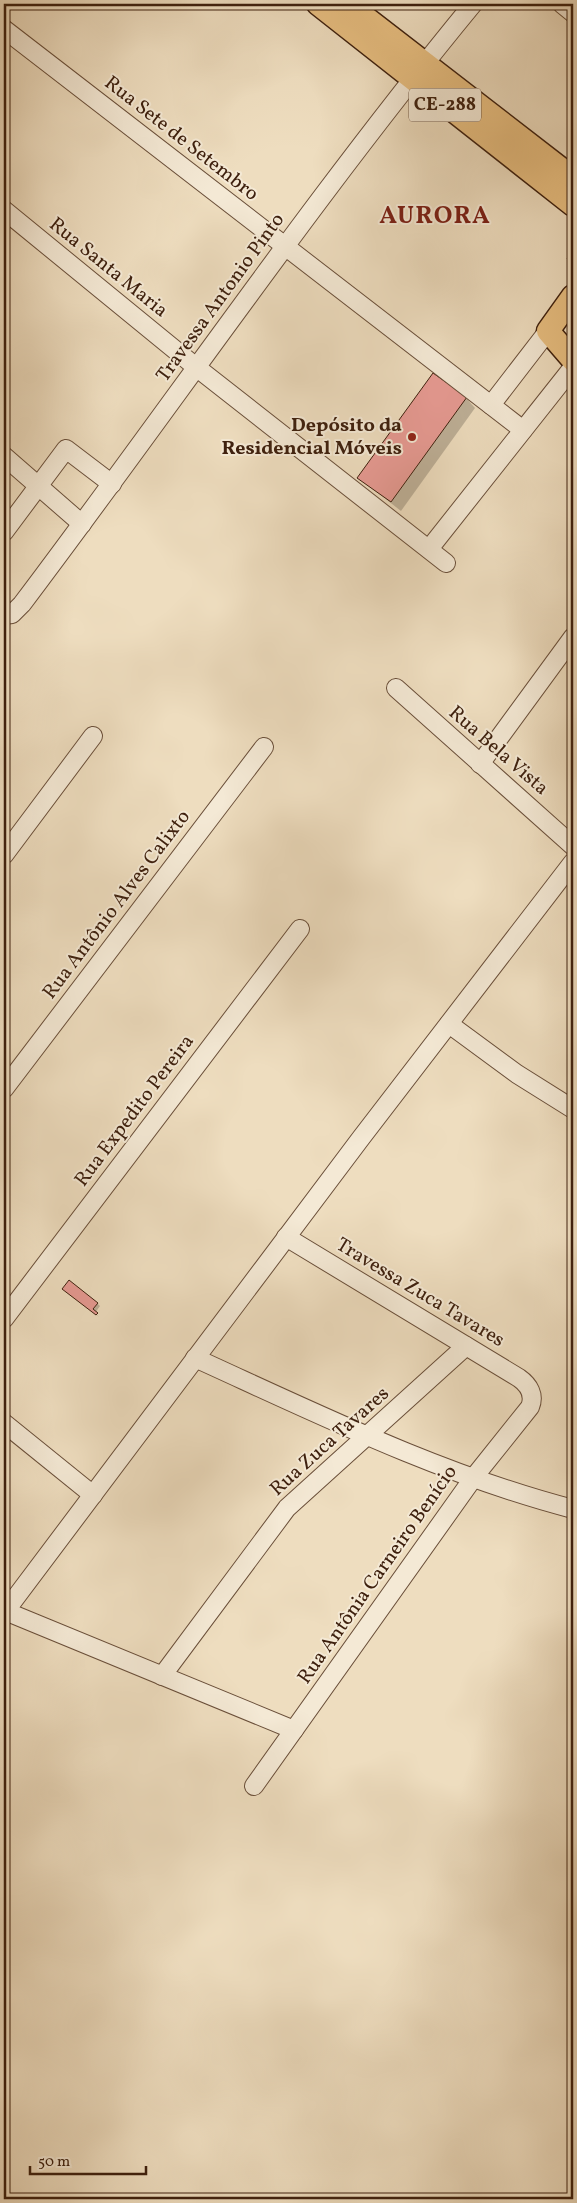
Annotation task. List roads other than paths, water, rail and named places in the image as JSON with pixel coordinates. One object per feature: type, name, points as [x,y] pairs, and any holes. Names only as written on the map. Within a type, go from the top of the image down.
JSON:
[{"type":"main road","name":"CE-288","points":[[318,4],[418,70],[573,178]]},
{"type":"main road","name":"CE-288","points":[[348,4],[418,70],[573,205]]},
{"type":"main road","points":[[573,296],[548,331],[573,360]]},
{"type":"street","name":"Travessa Antonio Pinto","points":[[4,615],[16,610],[112,484],[284,246],[418,70],[473,4]]},
{"type":"street","points":[[562,4],[573,12]]},
{"type":"street","name":"Rua Sete de Setembro","points":[[4,29],[523,430]]},
{"type":"street","name":"Rua Santa Maria","points":[[4,210],[196,367],[446,563]]},
{"type":"street","points":[[491,405],[548,331]]},
{"type":"street","points":[[429,549],[573,367]]},
{"type":"street","points":[[4,532],[66,449],[112,484]]},
{"type":"street","points":[[4,456],[82,524]]},
{"type":"street","points":[[480,764],[573,636]]},
{"type":"street","name":"Rua Bela Vista","points":[[396,688],[573,846]]},
{"type":"street","points":[[4,855],[93,736]]},
{"type":"street","name":"Rua Antônio Alves Calixto","points":[[4,1089],[264,747]]},
{"type":"street","points":[[294,1730],[4,1612],[286,1237],[573,862]]},
{"type":"street","name":"Rua Expedito Pereira","points":[[4,1319],[300,929]]},
{"type":"street","points":[[449,1024],[517,1074],[573,1109]]},
{"type":"street","name":"Travessa Zuca Tavares","points":[[286,1237],[519,1378],[530,1389]]},
{"type":"street","name":"Rua Zuca Tavares","points":[[162,1676],[287,1508],[369,1436],[466,1346]]},
{"type":"street","points":[[195,1358],[369,1436],[514,1493],[573,1509]]},
{"type":"street","name":"Rua Antônia Carneiro Benício","points":[[254,1786],[474,1477],[530,1407],[532,1398],[530,1389]]},
{"type":"street","points":[[4,1423],[93,1494]]},
{"type":"place","name":"Depósito da Residencial Móveis","points":[[412,437]]},
{"type":"district","name":"AURORA","points":[[435,216]]}]
